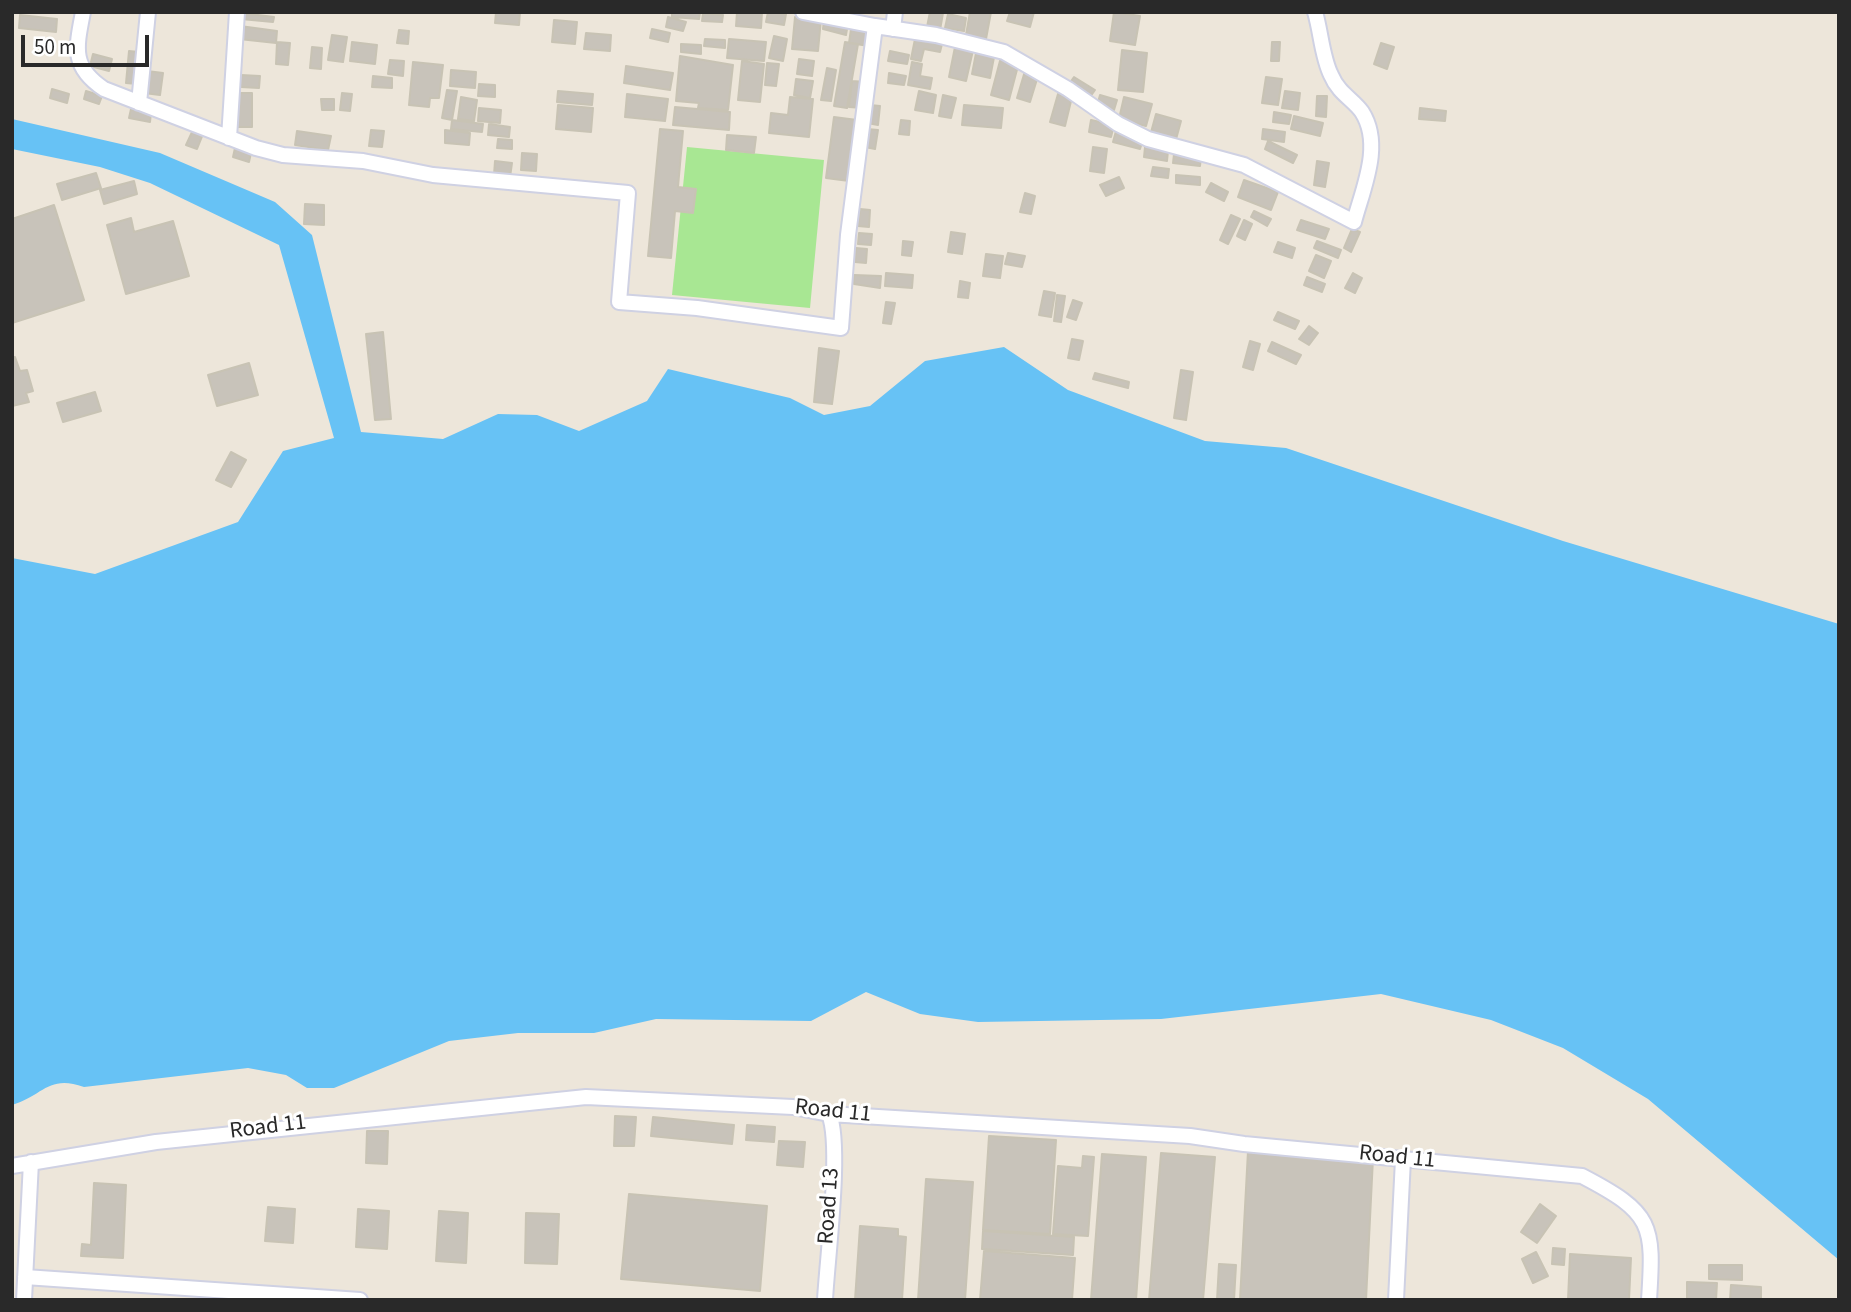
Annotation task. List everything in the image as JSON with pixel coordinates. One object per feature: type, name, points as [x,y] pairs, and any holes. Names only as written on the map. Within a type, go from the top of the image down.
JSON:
[{"type":"street","points":[[83,12],[77,55],[87,78],[104,89],[229,138],[283,155],[363,161],[433,175],[628,193],[619,302],[697,308],[841,328],[848,235],[875,26]]},
{"type":"street","points":[[139,103],[148,12]]},
{"type":"street","points":[[229,138],[237,12]]},
{"type":"street","points":[[803,12],[936,35],[1004,52],[1068,89],[1118,124],[1148,139],[1244,165],[1354,222],[1370,163],[1371,134],[1361,110],[1344,97],[1330,74],[1315,12]]},
{"type":"street","points":[[893,29],[895,12]]},
{"type":"street","name":"Road 11","points":[[12,1166],[156,1142],[334,1121],[586,1097],[805,1108],[829,1114],[1162,1133],[1583,1176],[1603,1186],[1642,1217],[1649,1230],[1652,1252],[1649,1300]]},
{"type":"street","name":"Road 13","points":[[825,1300],[834,1150],[833,1122],[829,1114]]},
{"type":"street","points":[[1396,1300],[1404,1159]]},
{"type":"street","points":[[24,1300],[31,1162]]},
{"type":"street","points":[[25,1277],[360,1300]]},
{"type":"green space","points":[[687,147],[824,160],[810,308],[672,295]]},
{"type":"water","points":[[12,119],[160,153],[275,202],[312,235],[361,432],[443,439],[498,414],[537,415],[579,431],[647,401],[668,369],[790,398],[824,415],[870,406],[925,361],[1004,347],[1068,390],[1205,441],[1286,448],[1563,541],[1839,624],[1839,1260],[1648,1099],[1563,1048],[1491,1020],[1381,994],[1161,1019],[978,1022],[920,1014],[866,992],[811,1021],[656,1019],[594,1033],[518,1033],[449,1041],[334,1088],[307,1088],[286,1075],[248,1068],[84,1087],[62,1083],[12,1105],[12,558],[95,574],[238,522],[283,451],[334,438],[279,245],[150,183],[100,167],[12,149]]},
{"type":"building","points":[[496,12],[520,12],[519,25],[495,23]]},
{"type":"building","points":[[672,12],[700,12],[699,19],[672,17]]},
{"type":"building","points":[[737,12],[762,12],[761,28],[736,26]]},
{"type":"building","points":[[768,12],[786,14],[784,25],[766,22]]},
{"type":"building","points":[[930,12],[943,13],[940,30],[927,27]]},
{"type":"building","points":[[970,12],[991,12],[986,39],[966,35]]},
{"type":"building","points":[[1010,12],[1034,12],[1030,27],[1007,21]]},
{"type":"building","points":[[1114,12],[1140,16],[1135,45],[1110,41]]},
{"type":"building","points":[[242,13],[274,17],[273,22],[241,19]]},
{"type":"building","points":[[703,13],[723,15],[722,22],[702,21]]},
{"type":"building","points":[[948,14],[966,18],[964,31],[945,28]]},
{"type":"building","points":[[20,15],[57,19],[56,32],[19,28]]},
{"type":"building","points":[[668,17],[686,22],[683,31],[666,27]]},
{"type":"building","points":[[795,17],[821,19],[818,51],[792,49]]},
{"type":"building","points":[[824,19],[848,23],[846,35],[823,29]]},
{"type":"building","points":[[554,20],[577,22],[575,44],[552,42]]},
{"type":"building","points":[[852,22],[872,25],[869,46],[849,43]]},
{"type":"building","points":[[240,26],[277,31],[276,43],[239,39]]},
{"type":"building","points":[[652,29],[670,33],[668,42],[650,38]]},
{"type":"building","points":[[399,30],[409,31],[408,44],[397,43]]},
{"type":"building","points":[[586,33],[611,35],[610,51],[584,49]]},
{"type":"building","points":[[916,34],[943,40],[940,52],[924,49],[921,61],[911,59]]},
{"type":"building","points":[[332,35],[347,37],[343,62],[328,60]]},
{"type":"building","points":[[774,36],[787,39],[783,61],[769,58]]},
{"type":"building","points":[[705,39],[725,40],[725,48],[704,46]]},
{"type":"building","points":[[729,39],[766,42],[764,61],[727,58]]},
{"type":"building","points":[[277,42],[290,43],[288,65],[276,64]]},
{"type":"building","points":[[352,42],[377,45],[375,64],[350,61]]},
{"type":"building","points":[[845,42],[858,44],[847,108],[834,106]]},
{"type":"building","points":[[956,42],[974,46],[966,81],[949,77]]},
{"type":"building","points":[[1272,42],[1280,42],[1279,61],[1271,61]]},
{"type":"building","points":[[1381,43],[1394,47],[1387,69],[1374,64]]},
{"type":"building","points":[[681,44],[701,45],[701,54],[681,52]]},
{"type":"building","points":[[312,47],[322,48],[321,69],[310,68]]},
{"type":"building","points":[[977,48],[995,52],[990,78],[972,74]]},
{"type":"building","points":[[1122,50],[1147,53],[1143,92],[1118,90]]},
{"type":"building","points":[[129,51],[139,52],[137,84],[126,83]]},
{"type":"building","points":[[890,51],[909,55],[907,64],[888,61]]},
{"type":"building","points":[[93,54],[112,59],[109,71],[90,66]]},
{"type":"building","points":[[680,56],[733,65],[728,110],[698,108],[699,103],[676,101]]},
{"type":"building","points":[[1001,57],[1019,62],[1009,100],[991,95]]},
{"type":"building","points":[[799,59],[814,61],[812,76],[797,74]]},
{"type":"building","points":[[390,60],[404,61],[403,76],[388,74]]},
{"type":"building","points":[[742,61],[764,64],[760,102],[738,100]]},
{"type":"building","points":[[413,62],[443,65],[439,98],[430,98],[429,107],[409,105]]},
{"type":"building","points":[[912,62],[922,64],[920,76],[932,78],[930,89],[908,85]]},
{"type":"building","points":[[767,63],[779,64],[776,86],[765,85]]},
{"type":"building","points":[[626,66],[673,73],[670,90],[624,83]]},
{"type":"building","points":[[827,68],[836,70],[831,101],[821,100]]},
{"type":"building","points":[[451,70],[476,72],[475,88],[450,86]]},
{"type":"building","points":[[147,71],[163,73],[160,95],[144,93]]},
{"type":"building","points":[[1025,71],[1038,76],[1030,102],[1017,98]]},
{"type":"building","points":[[889,73],[906,76],[904,85],[888,83]]},
{"type":"building","points":[[241,75],[260,76],[259,88],[241,87]]},
{"type":"building","points":[[373,76],[392,78],[392,88],[372,87]]},
{"type":"building","points":[[1074,77],[1095,90],[1090,97],[1069,84]]},
{"type":"building","points":[[1266,77],[1282,79],[1278,105],[1262,103]]},
{"type":"building","points":[[796,79],[813,81],[810,98],[794,95]]},
{"type":"building","points":[[852,81],[866,82],[863,108],[849,107]]},
{"type":"building","points":[[479,84],[495,85],[495,97],[478,96]]},
{"type":"building","points":[[52,89],[69,94],[67,103],[50,98]]},
{"type":"building","points":[[447,90],[457,91],[452,120],[442,118]]},
{"type":"building","points":[[86,91],[102,96],[99,104],[84,99]]},
{"type":"building","points":[[558,91],[593,94],[592,105],[557,102]]},
{"type":"building","points":[[919,91],[936,95],[933,113],[915,110]]},
{"type":"building","points":[[1285,91],[1300,93],[1298,110],[1282,108]]},
{"type":"building","points":[[237,93],[252,93],[252,127],[236,127]]},
{"type":"building","points":[[342,93],[352,94],[350,111],[340,110]]},
{"type":"building","points":[[627,94],[668,99],[665,121],[625,117]]},
{"type":"building","points":[[1058,94],[1072,97],[1065,126],[1050,122]]},
{"type":"building","points":[[943,95],[956,98],[951,118],[939,116]]},
{"type":"building","points":[[1100,95],[1117,100],[1114,110],[1097,106]]},
{"type":"building","points":[[1317,96],[1327,96],[1326,117],[1316,116]]},
{"type":"building","points":[[461,97],[477,100],[474,121],[458,119]]},
{"type":"building","points":[[790,97],[813,99],[809,137],[769,133],[771,113],[788,115]]},
{"type":"building","points":[[1124,97],[1152,104],[1146,126],[1119,119]]},
{"type":"building","points":[[321,99],[334,99],[334,110],[322,110]]},
{"type":"building","points":[[558,105],[593,108],[591,132],[556,129]]},
{"type":"building","points":[[870,105],[880,106],[878,125],[867,123]]},
{"type":"building","points":[[964,105],[1003,108],[1001,128],[962,125]]},
{"type":"building","points":[[675,107],[730,112],[729,130],[673,125]]},
{"type":"building","points":[[479,108],[501,110],[500,123],[478,121]]},
{"type":"building","points":[[1420,108],[1446,111],[1445,121],[1419,119]]},
{"type":"building","points":[[131,109],[151,113],[150,122],[129,118]]},
{"type":"building","points":[[1274,112],[1291,115],[1289,124],[1273,122]]},
{"type":"building","points":[[1156,114],[1181,121],[1175,143],[1150,136]]},
{"type":"building","points":[[1294,116],[1323,123],[1320,136],[1291,129]]},
{"type":"building","points":[[834,117],[857,120],[849,181],[826,178]]},
{"type":"building","points":[[452,120],[483,124],[482,132],[451,129]]},
{"type":"building","points":[[901,120],[910,121],[909,135],[899,134]]},
{"type":"building","points":[[1091,120],[1114,125],[1111,137],[1089,132]]},
{"type":"building","points":[[489,124],[510,127],[509,137],[488,135]]},
{"type":"building","points":[[660,129],[683,131],[678,187],[696,189],[693,213],[675,211],[671,258],[648,256]]},
{"type":"building","points":[[867,129],[878,130],[875,149],[865,147]]},
{"type":"building","points":[[1263,129],[1285,132],[1284,142],[1262,139]]},
{"type":"building","points":[[193,130],[203,134],[197,149],[186,145]]},
{"type":"building","points":[[371,130],[384,131],[382,147],[369,146]]},
{"type":"building","points":[[445,130],[470,133],[469,145],[445,143]]},
{"type":"building","points":[[297,131],[331,136],[328,150],[295,145]]},
{"type":"building","points":[[1116,131],[1143,139],[1140,149],[1113,142]]},
{"type":"building","points":[[727,135],[756,137],[754,153],[726,150]]},
{"type":"building","points":[[498,139],[512,140],[512,149],[497,148]]},
{"type":"building","points":[[1268,141],[1297,155],[1293,163],[1265,149]]},
{"type":"building","points":[[1093,147],[1107,149],[1104,173],[1090,171]]},
{"type":"building","points":[[1145,147],[1168,151],[1167,161],[1144,157]]},
{"type":"building","points":[[235,148],[251,153],[249,162],[233,157]]},
{"type":"building","points":[[522,153],[537,154],[536,171],[521,170]]},
{"type":"building","points":[[1174,154],[1201,157],[1200,166],[1173,163]]},
{"type":"building","points":[[495,161],[512,163],[510,177],[494,175]]},
{"type":"building","points":[[1317,161],[1329,163],[1325,187],[1314,185]]},
{"type":"building","points":[[1153,167],[1169,169],[1168,178],[1151,176]]},
{"type":"building","points":[[96,173],[101,188],[62,200],[57,184]]},
{"type":"building","points":[[1176,175],[1200,177],[1200,185],[1176,183]]},
{"type":"building","points":[[1119,177],[1124,188],[1106,196],[1100,185]]},
{"type":"building","points":[[1244,180],[1278,192],[1271,210],[1238,197]]},
{"type":"building","points":[[134,181],[137,194],[104,204],[100,190]]},
{"type":"building","points":[[1211,183],[1228,192],[1224,201],[1206,192]]},
{"type":"building","points":[[1025,193],[1035,196],[1031,214],[1020,212]]},
{"type":"building","points":[[305,204],[324,205],[324,225],[304,224]]},
{"type":"building","points":[[54,205],[84,300],[12,323],[12,219]]},
{"type":"building","points":[[860,209],[870,210],[869,227],[858,226]]},
{"type":"building","points":[[1254,211],[1271,219],[1267,226],[1251,217]]},
{"type":"building","points":[[1231,215],[1240,219],[1228,244],[1220,240]]},
{"type":"building","points":[[131,218],[134,232],[173,221],[189,276],[126,294],[107,225]]},
{"type":"building","points":[[1244,220],[1252,224],[1245,240],[1237,236]]},
{"type":"building","points":[[1301,220],[1329,229],[1325,239],[1297,230]]},
{"type":"building","points":[[1352,229],[1360,232],[1351,252],[1344,248]]},
{"type":"building","points":[[951,232],[965,234],[962,254],[948,252]]},
{"type":"building","points":[[859,233],[872,234],[871,245],[858,244]]},
{"type":"building","points":[[903,241],[913,242],[911,256],[902,255]]},
{"type":"building","points":[[1317,241],[1341,250],[1338,258],[1314,248]]},
{"type":"building","points":[[1278,242],[1295,248],[1292,258],[1274,252]]},
{"type":"building","points":[[856,248],[867,249],[866,263],[855,262]]},
{"type":"building","points":[[1008,253],[1025,256],[1022,267],[1005,264]]},
{"type":"building","points":[[986,254],[1003,256],[1000,278],[983,276]]},
{"type":"building","points":[[1316,255],[1331,261],[1324,278],[1309,271]]},
{"type":"building","points":[[886,273],[913,275],[912,288],[885,286]]},
{"type":"building","points":[[1353,273],[1362,278],[1355,293],[1345,288]]},
{"type":"building","points":[[854,275],[881,276],[880,288],[854,284]]},
{"type":"building","points":[[1307,277],[1325,284],[1322,292],[1304,285]]},
{"type":"building","points":[[960,281],[970,283],[968,298],[958,297]]},
{"type":"building","points":[[1044,291],[1055,293],[1051,317],[1039,315]]},
{"type":"building","points":[[1057,295],[1065,296],[1061,322],[1054,321]]},
{"type":"building","points":[[1073,300],[1082,303],[1076,320],[1067,317]]},
{"type":"building","points":[[886,302],[895,303],[891,324],[883,323]]},
{"type":"building","points":[[1278,312],[1299,321],[1295,329],[1274,320]]},
{"type":"building","points":[[1309,326],[1318,333],[1309,345],[1299,339]]},
{"type":"building","points":[[383,332],[391,419],[375,420],[366,334]]},
{"type":"building","points":[[1072,339],[1083,341],[1079,360],[1068,358]]},
{"type":"building","points":[[1250,341],[1260,344],[1253,370],[1243,367]]},
{"type":"building","points":[[1272,342],[1301,355],[1296,364],[1268,351]]},
{"type":"building","points":[[819,348],[839,351],[832,404],[814,402]]},
{"type":"building","points":[[15,357],[20,371],[27,370],[33,391],[26,393],[29,402],[12,406],[12,358]]},
{"type":"building","points":[[249,363],[258,395],[217,406],[208,375]]},
{"type":"building","points":[[1181,370],[1193,372],[1186,420],[1174,418]]},
{"type":"building","points":[[1095,373],[1129,382],[1128,388],[1093,379]]},
{"type":"building","points":[[95,392],[101,411],[63,422],[57,403]]},
{"type":"building","points":[[231,452],[246,460],[231,487],[216,480]]},
{"type":"building","points":[[615,1116],[636,1117],[634,1146],[614,1146]]},
{"type":"building","points":[[653,1117],[734,1125],[732,1144],[651,1136]]},
{"type":"building","points":[[747,1125],[775,1127],[774,1142],[746,1140]]},
{"type":"building","points":[[367,1131],[388,1131],[387,1164],[366,1163]]},
{"type":"building","points":[[989,1136],[1056,1140],[1050,1234],[983,1230]]},
{"type":"building","points":[[779,1141],[805,1142],[803,1167],[777,1165]]},
{"type":"building","points":[[1248,1151],[1373,1158],[1366,1300],[1240,1300]]},
{"type":"building","points":[[1161,1153],[1215,1157],[1203,1300],[1149,1300]]},
{"type":"building","points":[[1102,1154],[1146,1157],[1136,1300],[1091,1300]]},
{"type":"building","points":[[1083,1156],[1094,1157],[1088,1236],[1053,1234],[1058,1166],[1082,1168]]},
{"type":"building","points":[[926,1179],[973,1182],[965,1300],[918,1300]]},
{"type":"building","points":[[94,1183],[126,1185],[123,1258],[81,1256],[82,1244],[91,1245]]},
{"type":"building","points":[[629,1194],[767,1206],[760,1291],[621,1279]]},
{"type":"building","points":[[1540,1204],[1556,1216],[1537,1243],[1521,1232]]},
{"type":"building","points":[[268,1207],[295,1209],[293,1243],[265,1241]]},
{"type":"building","points":[[358,1209],[389,1211],[387,1249],[356,1247]]},
{"type":"building","points":[[439,1211],[468,1213],[466,1263],[436,1261]]},
{"type":"building","points":[[526,1213],[559,1214],[557,1264],[525,1263]]},
{"type":"building","points":[[860,1226],[898,1229],[898,1236],[906,1237],[902,1300],[855,1300]]},
{"type":"building","points":[[983,1231],[1074,1237],[1073,1255],[982,1249]]},
{"type":"building","points":[[1553,1248],[1565,1249],[1564,1265],[1552,1264]]},
{"type":"building","points":[[984,1251],[1075,1258],[1072,1300],[980,1300]]},
{"type":"building","points":[[1536,1252],[1548,1276],[1533,1283],[1522,1259]]},
{"type":"building","points":[[1570,1254],[1631,1258],[1629,1300],[1568,1300]]},
{"type":"building","points":[[1219,1264],[1236,1265],[1234,1300],[1217,1300]]},
{"type":"building","points":[[1709,1265],[1742,1265],[1742,1280],[1709,1279]]},
{"type":"building","points":[[1687,1282],[1717,1283],[1716,1300],[1687,1300]]},
{"type":"building","points":[[1731,1285],[1761,1287],[1761,1300],[1730,1300]]}]
